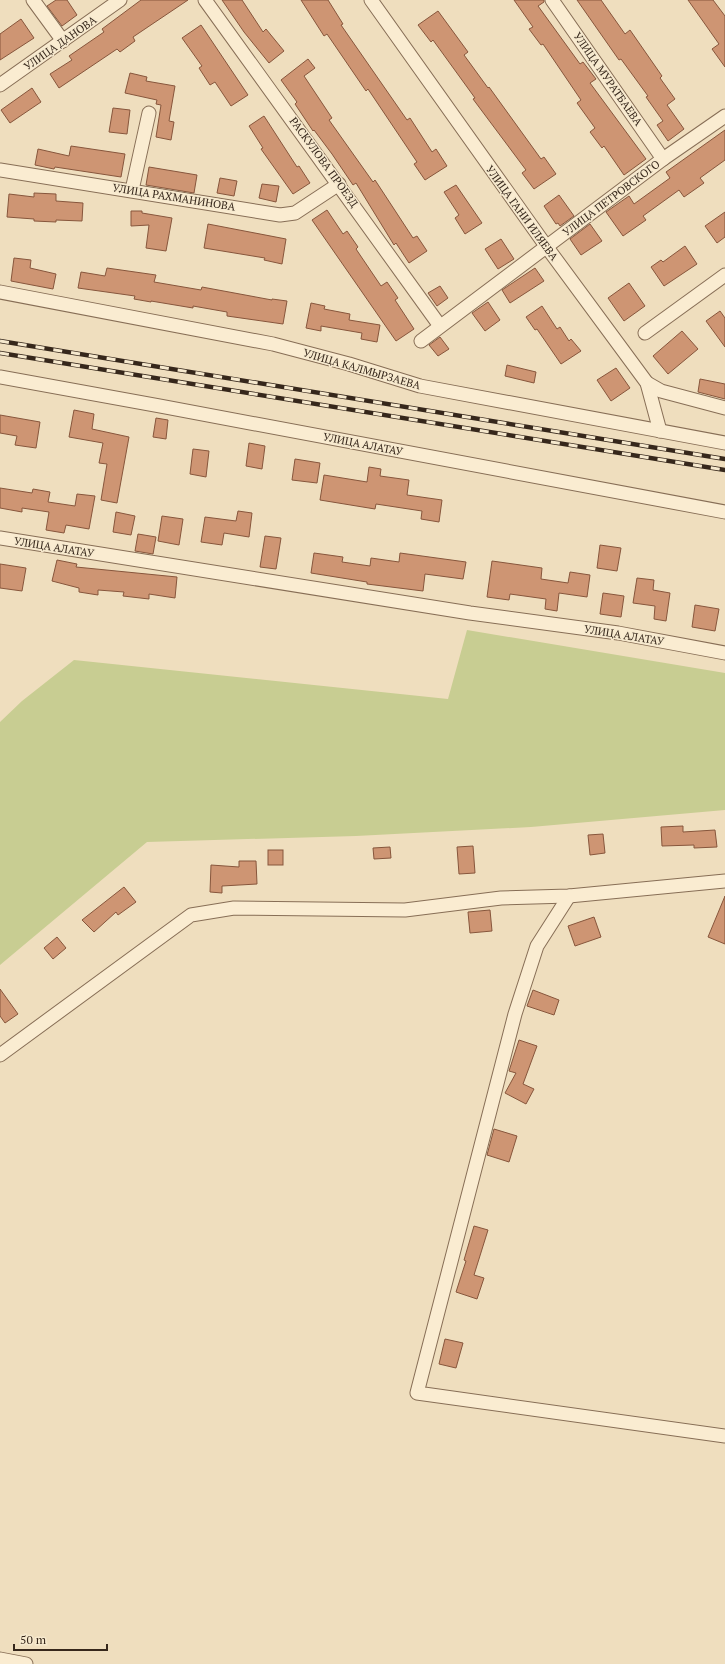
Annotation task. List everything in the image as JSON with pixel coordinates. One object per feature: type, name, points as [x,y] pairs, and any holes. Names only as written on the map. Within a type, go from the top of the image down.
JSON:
[{"type":"street","points":[[33,0],[63,41]]},
{"type":"street","name":"УЛИЦА ДАНОВА","points":[[0,85],[120,0]]},
{"type":"street","name":"РАСКУЛОВА ПРОЕЗД","points":[[205,0],[440,326]]},
{"type":"street","name":"УЛИЦА ГАНИ ИЛЯЕВА","points":[[371,0],[546,246],[647,383],[660,431]]},
{"type":"street","name":"УЛИЦА МУРАТБАЕВА","points":[[552,0],[663,159]]},
{"type":"street","points":[[132,190],[149,112]]},
{"type":"street","name":"УЛИЦА ПЕТРОВСКОГО","points":[[421,341],[663,159],[725,116]]},
{"type":"street","name":"УЛИЦА РАХМАНИНОВА","points":[[0,170],[289,215],[295,213],[339,184]]},
{"type":"street","points":[[645,333],[725,275]]},
{"type":"street","name":"УЛИЦА КАЛМЫРЗАЕВА","points":[[0,292],[274,344],[349,364],[420,386],[725,443]]},
{"type":"street","name":"УЛИЦА АЛАТАУ","points":[[0,377],[200,412],[489,469],[725,512]]},
{"type":"street","points":[[647,383],[661,391],[725,408]]},
{"type":"street","name":"УЛИЦА АЛАТАУ","points":[[0,538],[470,613],[618,633],[725,652]]},
{"type":"street","points":[[0,1055],[191,915],[234,908],[405,910],[501,898],[569,896],[725,881]]},
{"type":"street","points":[[569,896],[537,946],[515,1014],[417,1394],[725,1436]]},
{"type":"street","points":[[0,1659],[26,1664]]},
{"type":"green space","points":[[467,630],[725,673],[725,810],[531,827],[356,836],[147,842],[0,965],[0,722],[22,701],[74,660],[448,699]]},
{"type":"building","points":[[56,0],[67,0],[77,15],[62,26],[47,6]]},
{"type":"building","points":[[141,0],[188,0],[133,37],[135,41],[120,52],[117,49],[59,88],[50,74],[72,60],[69,56],[104,32],[102,29]]},
{"type":"building","points":[[222,0],[242,0],[263,32],[266,29],[284,51],[269,63],[244,32]]},
{"type":"building","points":[[301,0],[328,0],[343,24],[341,25],[407,120],[410,118],[432,152],[436,149],[447,166],[425,180],[414,164],[417,162],[368,89],[366,91],[327,34],[324,36]]},
{"type":"building","points":[[514,0],[544,0],[544,2],[538,6],[580,64],[583,62],[596,79],[590,83],[646,159],[624,175],[604,146],[602,148],[590,132],[595,128],[577,103],[581,100],[543,44],[541,45],[529,29],[533,27]]},
{"type":"building","points":[[577,0],[601,0],[625,34],[630,30],[662,76],[660,78],[675,99],[667,105],[684,129],[668,141],[657,125],[663,121],[646,97],[648,96],[621,59],[619,60]]},
{"type":"building","points":[[688,0],[713,0],[725,16],[725,67],[712,49],[719,44]]},
{"type":"building","points":[[438,11],[468,52],[464,55],[541,159],[544,157],[556,174],[534,189],[522,173],[526,170],[473,99],[475,98],[433,40],[431,42],[418,25]]},
{"type":"building","points":[[21,19],[34,38],[0,60],[0,34]]},
{"type":"building","points":[[201,25],[248,95],[231,106],[215,82],[210,85],[199,68],[202,66],[182,38]]},
{"type":"building","points":[[308,59],[315,68],[304,76],[332,118],[329,120],[373,182],[375,180],[413,238],[417,236],[427,251],[409,263],[396,243],[394,245],[356,183],[353,185],[332,154],[314,130],[313,131],[295,104],[297,102],[281,80]]},
{"type":"building","points":[[130,73],[147,77],[146,81],[175,86],[169,121],[174,122],[171,140],[156,137],[161,105],[156,104],[157,100],[125,93]]},
{"type":"building","points":[[32,88],[41,102],[10,123],[1,110]]},
{"type":"building","points":[[113,108],[130,110],[127,134],[109,132]]},
{"type":"building","points":[[264,116],[297,167],[299,166],[310,183],[293,194],[261,149],[263,148],[249,126]]},
{"type":"building","points":[[725,130],[725,160],[700,178],[704,183],[684,197],[679,190],[643,216],[646,220],[623,236],[606,212],[629,196],[634,204],[670,178],[666,172]]},
{"type":"building","points":[[71,146],[125,154],[121,177],[55,167],[54,169],[35,165],[38,149],[69,156]]},
{"type":"building","points":[[149,167],[197,175],[194,193],[146,185]]},
{"type":"building","points":[[220,178],[237,181],[234,196],[217,193]]},
{"type":"building","points":[[262,184],[279,186],[276,202],[259,198]]},
{"type":"building","points":[[456,185],[482,223],[465,234],[455,218],[459,215],[444,192]]},
{"type":"building","points":[[34,193],[56,194],[56,201],[83,203],[82,221],[34,221],[34,219],[7,217],[9,194],[34,197]]},
{"type":"building","points":[[559,195],[574,216],[560,226],[558,223],[556,224],[544,206]]},
{"type":"building","points":[[327,210],[343,234],[347,231],[358,247],[356,249],[381,286],[387,282],[398,298],[395,300],[414,329],[396,341],[312,220]]},
{"type":"building","points":[[131,211],[142,211],[142,213],[172,218],[166,251],[146,248],[149,225],[131,226]]},
{"type":"building","points":[[725,212],[725,237],[717,243],[705,226]]},
{"type":"building","points":[[208,224],[286,239],[282,264],[264,260],[265,258],[204,248]]},
{"type":"building","points":[[590,224],[602,241],[581,255],[570,239]]},
{"type":"building","points":[[501,239],[514,259],[498,269],[485,249]]},
{"type":"building","points":[[685,246],[697,264],[664,286],[651,267],[661,260],[663,262]]},
{"type":"building","points":[[14,258],[31,260],[30,268],[56,274],[53,289],[11,281]]},
{"type":"building","points":[[107,268],[156,275],[154,282],[201,290],[202,287],[272,300],[287,301],[283,324],[227,316],[227,312],[193,306],[193,308],[151,302],[134,299],[135,296],[78,288],[81,272],[105,276]]},
{"type":"building","points":[[535,268],[544,281],[510,303],[502,290]]},
{"type":"building","points":[[629,283],[645,306],[624,321],[608,298]]},
{"type":"building","points":[[440,286],[448,298],[437,306],[428,293]]},
{"type":"building","points":[[488,302],[500,320],[485,331],[472,313]]},
{"type":"building","points":[[311,303],[325,306],[324,309],[350,314],[349,320],[380,325],[377,342],[361,339],[362,333],[321,326],[321,331],[306,328]]},
{"type":"building","points":[[542,306],[557,329],[560,327],[569,341],[571,339],[581,351],[561,364],[537,329],[535,330],[526,317]]},
{"type":"building","points":[[720,311],[725,318],[725,347],[706,321]]},
{"type":"building","points":[[682,331],[698,349],[668,374],[653,356]]},
{"type":"building","points":[[440,337],[449,349],[438,356],[429,345]]},
{"type":"building","points":[[507,365],[536,372],[534,383],[505,376]]},
{"type":"building","points":[[616,368],[630,388],[611,401],[597,380]]},
{"type":"building","points":[[700,379],[725,384],[725,399],[698,392]]},
{"type":"building","points":[[74,410],[94,414],[92,429],[129,437],[117,503],[101,500],[107,464],[99,463],[103,443],[69,437]]},
{"type":"building","points":[[0,415],[40,422],[36,448],[15,445],[17,436],[0,433]]},
{"type":"building","points":[[156,418],[168,420],[166,439],[153,437]]},
{"type":"building","points":[[249,443],[265,446],[262,469],[246,466]]},
{"type":"building","points":[[193,449],[209,451],[206,477],[190,474]]},
{"type":"building","points":[[295,459],[320,463],[317,483],[292,480]]},
{"type":"building","points":[[369,467],[381,469],[380,476],[409,480],[407,495],[442,500],[439,522],[421,519],[422,511],[376,504],[375,509],[320,500],[324,475],[367,482]]},
{"type":"building","points":[[0,488],[32,493],[33,489],[50,492],[48,502],[75,506],[77,494],[95,496],[89,529],[66,525],[64,533],[46,530],[49,512],[22,508],[22,512],[0,508]]},
{"type":"building","points":[[238,511],[252,513],[249,537],[224,533],[222,545],[201,542],[205,517],[236,521]]},
{"type":"building","points":[[116,512],[135,516],[131,535],[113,532]]},
{"type":"building","points":[[162,516],[183,519],[179,545],[158,541]]},
{"type":"building","points":[[138,534],[156,537],[153,554],[135,551]]},
{"type":"building","points":[[265,536],[281,538],[276,569],[260,567]]},
{"type":"building","points":[[600,545],[621,548],[617,571],[597,568]]},
{"type":"building","points":[[314,553],[343,557],[342,562],[370,566],[371,558],[399,562],[400,553],[466,562],[463,579],[425,574],[423,591],[367,584],[367,582],[311,573]]},
{"type":"building","points":[[57,560],[77,564],[76,567],[177,577],[175,598],[149,594],[149,599],[123,596],[124,592],[98,590],[98,595],[79,592],[79,588],[52,581]]},
{"type":"building","points":[[492,561],[542,568],[541,579],[568,583],[570,572],[590,575],[587,597],[559,593],[557,611],[545,609],[546,599],[510,594],[509,600],[487,597]]},
{"type":"building","points":[[0,564],[26,568],[22,591],[0,588]]},
{"type":"building","points":[[637,578],[654,580],[653,590],[670,593],[666,621],[654,619],[655,606],[633,603]]},
{"type":"building","points":[[603,593],[624,596],[621,617],[600,614]]},
{"type":"building","points":[[695,605],[719,609],[715,631],[692,627]]},
{"type":"building","points":[[683,826],[683,832],[715,830],[717,847],[694,848],[694,845],[662,846],[661,827]]},
{"type":"building","points":[[603,834],[605,853],[590,855],[588,835]]},
{"type":"building","points":[[473,846],[475,873],[459,874],[457,847]]},
{"type":"building","points":[[390,847],[391,858],[374,859],[373,848]]},
{"type":"building","points":[[268,850],[283,850],[283,865],[268,865]]},
{"type":"building","points":[[239,861],[256,861],[257,884],[222,886],[222,893],[210,892],[211,865],[239,867]]},
{"type":"building","points":[[124,887],[136,902],[118,915],[116,912],[94,932],[82,920]]},
{"type":"building","points":[[725,896],[725,944],[708,937]]},
{"type":"building","points":[[490,910],[492,931],[470,933],[468,912]]},
{"type":"building","points":[[594,917],[601,937],[575,946],[568,926]]},
{"type":"building","points":[[57,937],[66,948],[53,959],[44,948]]},
{"type":"building","points":[[0,989],[18,1014],[5,1023],[0,1016]]},
{"type":"building","points":[[533,990],[559,1000],[554,1015],[527,1006]]},
{"type":"building","points":[[519,1040],[537,1046],[523,1084],[534,1089],[526,1104],[505,1093],[516,1073],[509,1071]]},
{"type":"building","points":[[494,1129],[517,1136],[509,1162],[487,1155]]},
{"type":"building","points":[[474,1226],[488,1230],[474,1275],[484,1278],[477,1299],[456,1292],[466,1261],[464,1260]]},
{"type":"building","points":[[445,1339],[463,1343],[456,1368],[439,1364]]},
{"type":"railway","points":[[0,341],[725,459]]},
{"type":"railway","points":[[0,353],[725,470]]}]
